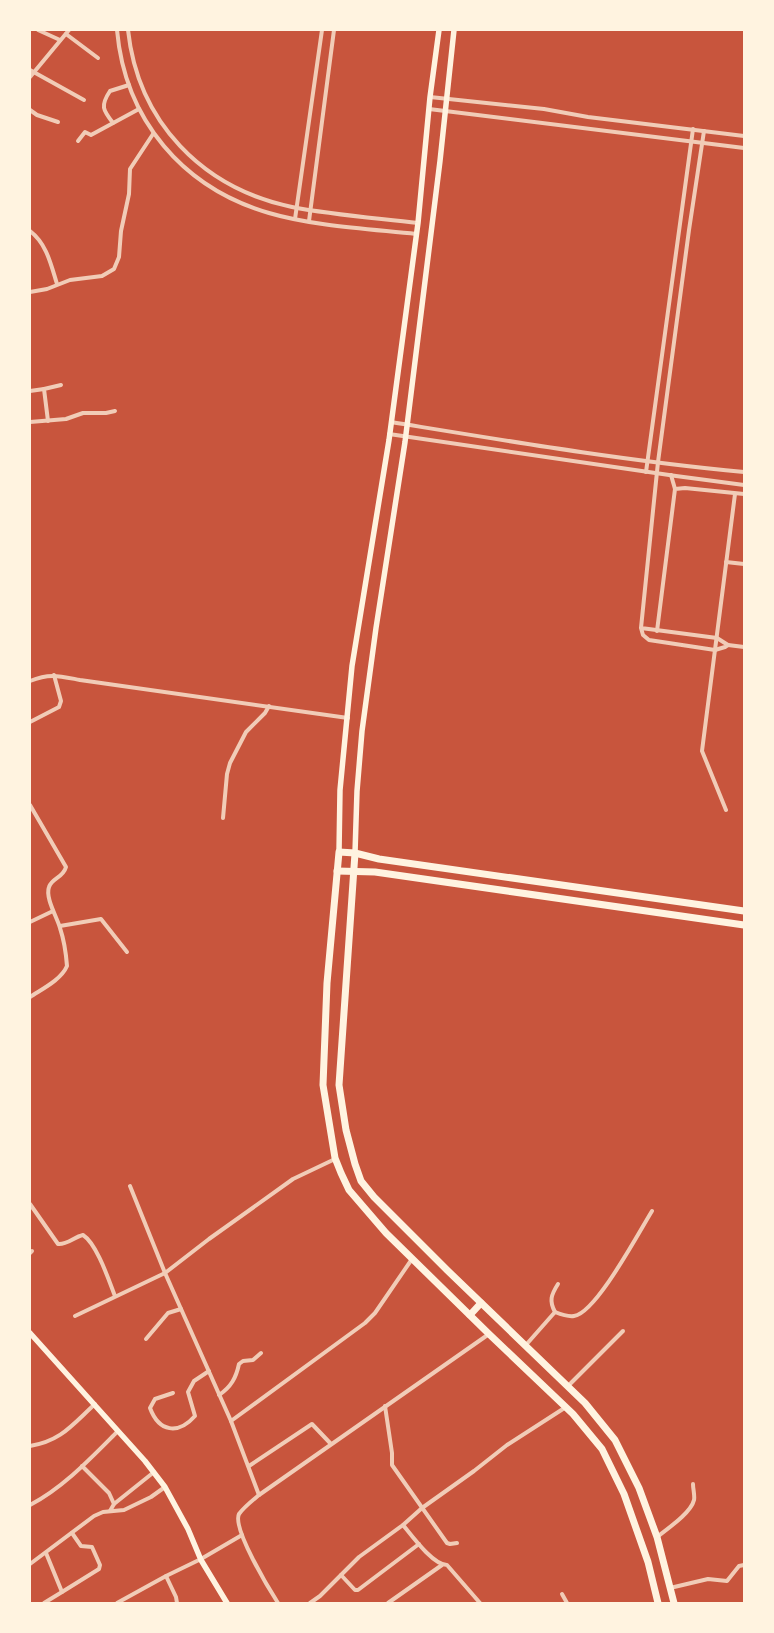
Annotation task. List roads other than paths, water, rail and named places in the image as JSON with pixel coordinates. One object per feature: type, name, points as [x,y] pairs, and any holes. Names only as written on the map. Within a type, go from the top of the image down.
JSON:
[{"type":"highway","points":[[658,1603],[648,1562],[624,1494],[602,1449],[574,1414],[386,1233],[349,1190],[335,1158],[323,1086],[327,983],[339,852],[744,911]]},
{"type":"highway","points":[[356,853],[353,872],[339,1085],[346,1130],[354,1164],[361,1181],[374,1197],[585,1403],[615,1440],[639,1488],[657,1537],[674,1603]]},
{"type":"highway","points":[[337,871],[375,872],[744,925]]},
{"type":"highway","points":[[470,1315],[481,1303]]},
{"type":"main road","points":[[339,852],[340,790],[352,666],[391,422],[418,223],[430,97],[440,30]]},
{"type":"main road","points":[[356,853],[357,791],[362,731],[408,424],[454,30]]},
{"type":"main road","points":[[30,1333],[95,1404],[165,1487],[227,1603]]},
{"type":"street","points":[[38,30],[60,40]]},
{"type":"street","points":[[116,30],[120,54],[129,85],[139,109],[154,134],[178,163],[214,189],[252,208],[295,219],[416,234]]},
{"type":"street","points":[[128,30],[134,66],[152,110],[165,130],[179,145],[206,170],[225,183],[266,200],[297,207],[418,223]]},
{"type":"street","points":[[295,219],[322,30]]},
{"type":"street","points":[[309,221],[334,30]]},
{"type":"street","points":[[30,77],[32,71],[67,32],[98,58]]},
{"type":"street","points":[[32,71],[84,100]]},
{"type":"street","points":[[113,123],[104,112],[104,103],[110,91],[129,85]]},
{"type":"street","points":[[430,97],[744,136]]},
{"type":"street","points":[[78,141],[85,132],[90,135],[139,109]]},
{"type":"street","points":[[429,109],[744,148]]},
{"type":"street","points":[[30,110],[37,115],[58,122]]},
{"type":"street","points":[[646,472],[693,129]]},
{"type":"street","points":[[704,131],[658,462],[641,628],[642,635],[649,640],[715,650],[728,645]]},
{"type":"street","points":[[30,292],[70,280],[102,276],[114,269],[119,257],[121,231],[128,200],[130,169],[154,134]]},
{"type":"street","points":[[30,231],[37,236],[46,250],[57,284]]},
{"type":"street","points":[[30,391],[44,390],[61,385]]},
{"type":"street","points":[[44,390],[48,421]]},
{"type":"street","points":[[30,422],[71,418],[83,413],[116,412]]},
{"type":"street","points":[[391,422],[536,446],[744,472]]},
{"type":"street","points":[[389,434],[646,472],[744,484]]},
{"type":"street","points":[[656,631],[675,489],[670,475]]},
{"type":"street","points":[[675,489],[685,488],[744,494]]},
{"type":"street","points":[[726,810],[702,751],[735,494]]},
{"type":"street","points":[[726,562],[744,564]]},
{"type":"street","points":[[641,628],[717,638],[728,645],[744,647]]},
{"type":"street","points":[[30,681],[54,675],[348,718]]},
{"type":"street","points":[[30,722],[59,707],[61,701],[54,675]]},
{"type":"street","points":[[223,818],[227,774],[230,763],[246,732],[265,713],[269,706]]},
{"type":"street","points":[[30,805],[66,867],[63,875],[51,883],[49,894],[53,911],[60,926],[67,966],[52,983],[30,997]]},
{"type":"street","points":[[30,818],[35,814]]},
{"type":"street","points":[[30,922],[53,911]]},
{"type":"street","points":[[60,926],[101,919],[127,952]]},
{"type":"street","points":[[75,1316],[165,1273],[209,1238],[293,1179],[335,1158]]},
{"type":"street","points":[[130,1186],[165,1273],[231,1421],[259,1494]]},
{"type":"street","points":[[30,1204],[58,1244],[66,1243],[83,1235],[86,1237],[98,1256],[115,1296]]},
{"type":"street","points":[[558,1284],[550,1303],[555,1312],[573,1317],[580,1314],[605,1288],[652,1211]]},
{"type":"street","points":[[231,1421],[370,1318],[413,1258]]},
{"type":"street","points":[[146,1339],[168,1313],[181,1309]]},
{"type":"street","points":[[526,1346],[555,1312]]},
{"type":"street","points":[[568,1386],[623,1331]]},
{"type":"street","points":[[278,1603],[262,1578],[242,1535],[237,1523],[240,1514],[259,1494],[489,1334]]},
{"type":"street","points":[[219,1395],[238,1374],[239,1364],[243,1361],[253,1360],[261,1353]]},
{"type":"street","points":[[173,1393],[155,1400],[150,1408],[157,1420],[167,1428],[183,1426],[195,1416],[188,1392],[194,1381],[209,1371]]},
{"type":"street","points":[[30,1446],[45,1444],[55,1439],[95,1404]]},
{"type":"street","points":[[384,1406],[392,1453],[392,1465],[447,1543],[457,1543]]},
{"type":"street","points":[[310,1603],[320,1596],[359,1557],[403,1525],[422,1508],[507,1445],[566,1407]]},
{"type":"street","points":[[249,1466],[314,1423],[331,1444]]},
{"type":"street","points":[[30,1505],[49,1496],[118,1431]]},
{"type":"street","points":[[82,1466],[109,1493],[114,1504]]},
{"type":"street","points":[[110,1511],[114,1504],[154,1472]]},
{"type":"street","points":[[657,1537],[691,1506],[694,1499],[693,1484]]},
{"type":"street","points":[[30,1564],[94,1516],[110,1511],[124,1510],[151,1497],[165,1487]]},
{"type":"street","points":[[403,1525],[418,1544],[442,1564],[447,1565],[480,1603]]},
{"type":"street","points":[[44,1603],[100,1567],[92,1547],[80,1546],[72,1533]]},
{"type":"street","points":[[117,1603],[202,1559],[242,1535]]},
{"type":"street","points":[[342,1575],[355,1590],[358,1590],[418,1544]]},
{"type":"street","points":[[46,1553],[62,1592]]},
{"type":"street","points":[[388,1603],[442,1564]]},
{"type":"street","points":[[670,1588],[708,1579],[726,1581],[739,1566],[744,1565]]},
{"type":"street","points":[[166,1576],[176,1596],[177,1603]]},
{"type":"street","points":[[562,1594],[567,1603]]}]
